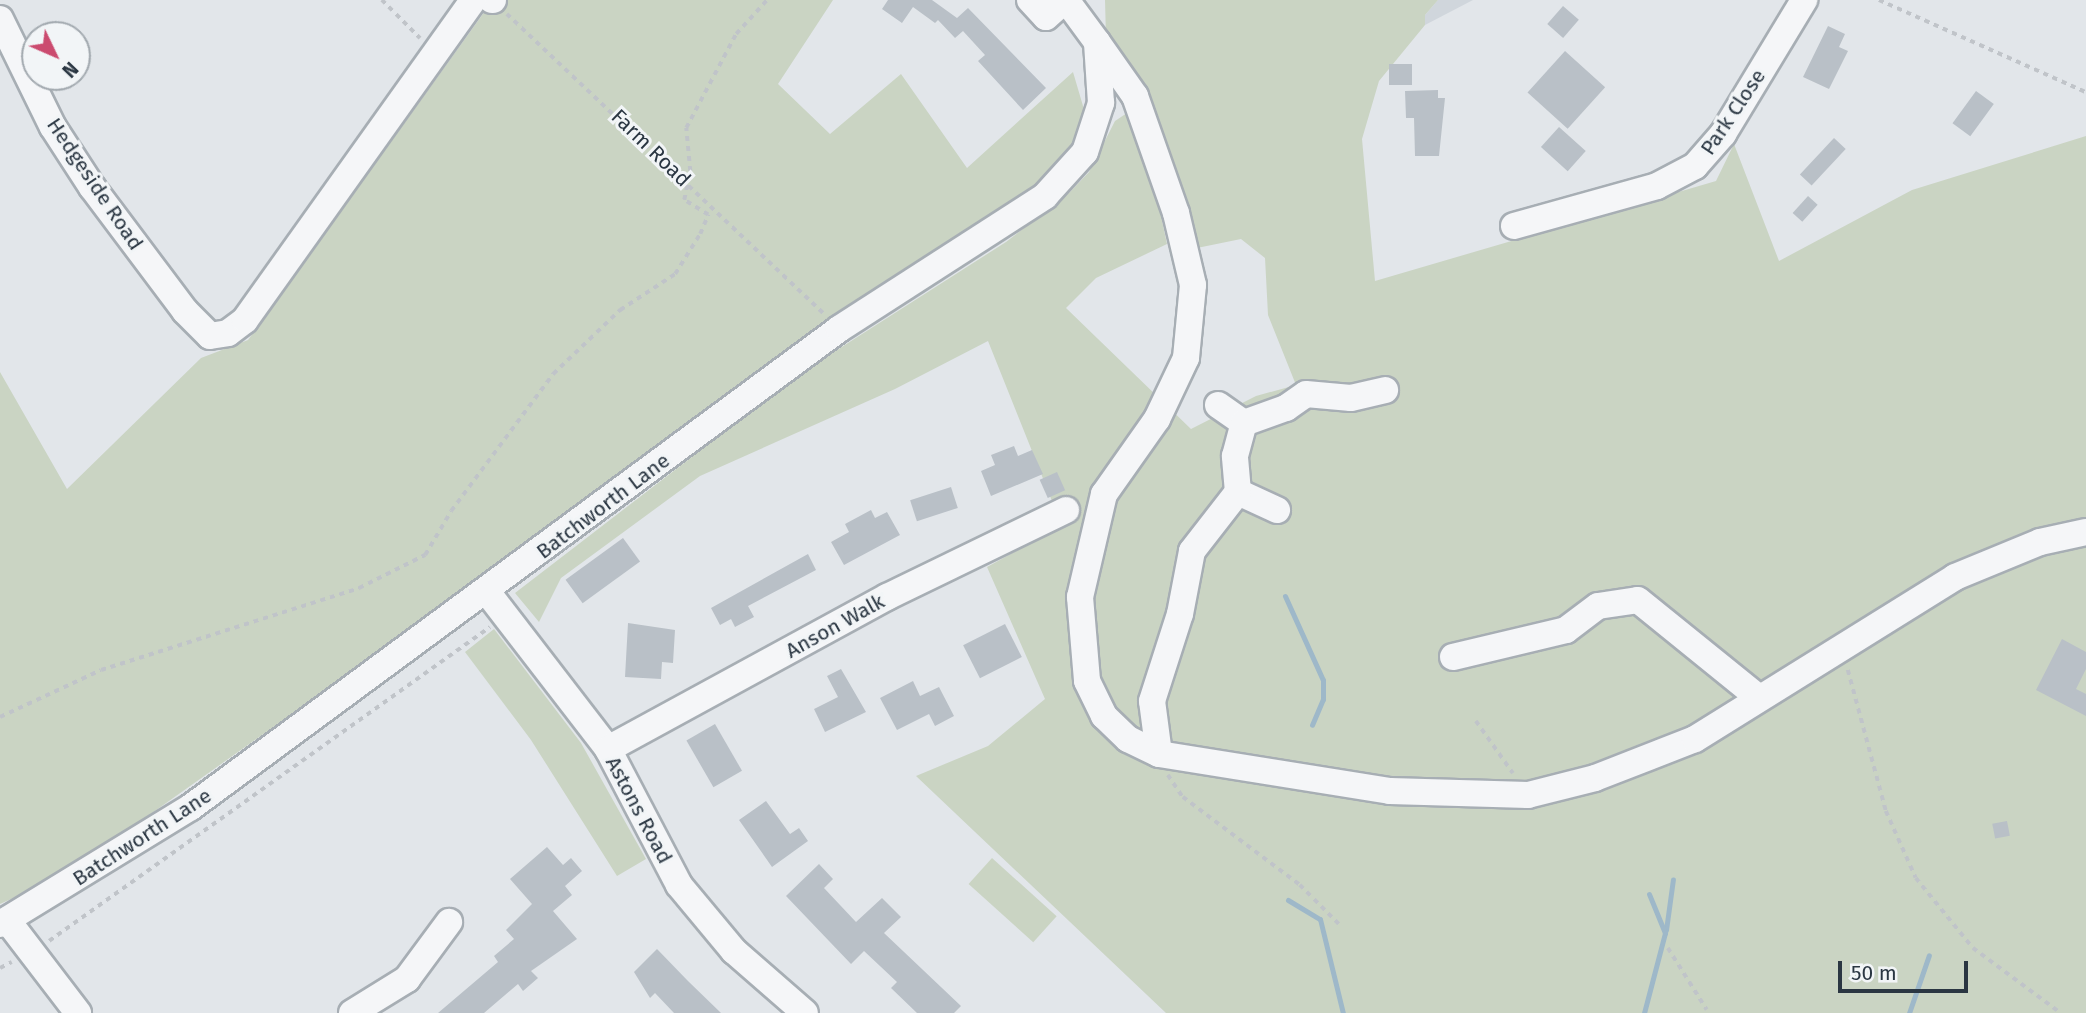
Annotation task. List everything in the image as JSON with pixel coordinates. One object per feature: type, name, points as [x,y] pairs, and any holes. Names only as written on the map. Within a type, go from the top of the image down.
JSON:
[{"type":"street","points":[[433,52],[473,0]]},
{"type":"street","points":[[1030,0],[1046,17],[1065,0],[1093,22],[1124,72],[1141,112],[1187,258],[1191,342],[1157,419],[1104,494],[1080,597],[1081,638],[1087,681],[1104,716],[1128,738],[1164,755],[1390,791],[1528,795],[1595,778],[1695,739],[1841,644],[1955,577],[2040,542],[2086,532]]},
{"type":"street","name":"Park Close","points":[[1514,226],[1657,186],[1695,166],[1723,135],[1804,0]]},
{"type":"street","name":"Hedgeside Road","points":[[0,19],[53,127],[86,177],[185,311],[209,336],[228,333],[245,320],[433,52]]},
{"type":"street","name":"Batchworth Lane","points":[[4,922],[191,807],[488,593],[839,329],[1045,196],[1085,152],[1101,103],[1093,22]]},
{"type":"street","points":[[1101,103],[1141,112]]},
{"type":"street","points":[[1218,405],[1256,412],[1286,408],[1306,394],[1350,398],[1385,390]]},
{"type":"street","points":[[1241,496],[1235,456],[1256,412]]},
{"type":"street","points":[[1164,755],[1152,701],[1180,614],[1192,551],[1241,496]]},
{"type":"street","points":[[1241,496],[1277,510]]},
{"type":"street","name":"Anson Walk","points":[[608,749],[887,597],[1066,510]]},
{"type":"street","name":"Astons Road","points":[[488,593],[608,749],[679,885],[734,951],[805,1013]]},
{"type":"street","points":[[1452,657],[1566,630],[1598,606],[1638,600],[1759,698]]},
{"type":"street","points":[[4,922],[78,1013]]},
{"type":"street","points":[[352,1013],[407,979],[449,922]]},
{"type":"path","points":[[382,0],[433,52]]},
{"type":"path","name":"Farm Road","points":[[492,0],[808,299]]},
{"type":"path","points":[[0,717],[101,670],[359,588],[425,555],[451,511],[552,374],[620,310],[675,274],[708,215],[684,200],[687,183],[686,128],[736,34],[767,0]]},
{"type":"path","points":[[1879,0],[2086,92]]},
{"type":"path","points":[[31,953],[458,653],[505,615]]},
{"type":"path","points":[[1841,644],[1886,811],[1916,878],[1973,948],[2061,1013]]},
{"type":"path","points":[[1476,721],[1528,795]]},
{"type":"path","points":[[1164,755],[1170,782],[1183,797],[1300,885],[1339,924]]},
{"type":"path","points":[[1668,948],[1707,1010]]},
{"type":"shaded area","points":[[1438,0],[1473,0],[1425,25],[1425,15]]},
{"type":"green space","points":[[493,0],[833,0],[778,84],[830,134],[901,74],[967,168],[1073,72],[1088,123],[1053,174],[66,874],[0,904],[0,372],[67,489],[201,358],[248,340]]},
{"type":"green space","points":[[1105,0],[1438,0],[1425,15],[1425,25],[1379,81],[1362,139],[1375,281],[1716,181],[1734,144],[1779,261],[1912,190],[2086,136],[2086,1013],[1166,1013],[916,776],[988,746],[1045,699],[987,567],[1062,526],[988,341],[895,389],[700,476],[561,578],[539,622],[515,593],[801,373],[1006,242],[1069,193],[1089,172],[1115,121],[1127,113],[1147,150],[1167,244],[1096,278],[1066,308],[1191,429],[1256,396],[1296,385],[1268,315],[1265,258],[1241,239],[1192,249],[1106,38]]},
{"type":"green space","points":[[494,629],[581,743],[646,859],[617,876],[531,740],[465,652]]},
{"type":"green space","points":[[992,858],[1057,916],[1033,942],[969,884]]},
{"type":"building","points":[[888,0],[932,0],[957,18],[968,8],[1046,88],[1023,110],[978,61],[985,55],[963,31],[955,38],[938,20],[935,23],[913,7],[902,23],[882,9]]},
{"type":"building","points":[[1563,6],[1579,20],[1563,38],[1547,24]]},
{"type":"building","points":[[1828,26],[1845,34],[1839,47],[1848,51],[1829,89],[1803,77]]},
{"type":"building","points":[[1565,51],[1605,87],[1568,129],[1528,93]]},
{"type":"building","points":[[1389,64],[1412,64],[1412,85],[1389,85]]},
{"type":"building","points":[[1438,90],[1438,98],[1445,98],[1439,156],[1415,156],[1414,118],[1406,118],[1405,91]]},
{"type":"building","points":[[1976,91],[1994,104],[1970,136],[1952,123]]},
{"type":"building","points":[[1559,127],[1586,151],[1568,171],[1541,147]]},
{"type":"building","points":[[1834,138],[1846,149],[1812,185],[1800,175]]},
{"type":"building","points":[[1808,196],[1818,205],[1802,222],[1793,213]]},
{"type":"building","points":[[1014,446],[1018,456],[1032,450],[1043,474],[991,496],[981,471],[995,465],[991,455]]},
{"type":"building","points":[[1057,472],[1065,490],[1048,498],[1040,480]]},
{"type":"building","points":[[951,487],[958,508],[917,521],[910,500]]},
{"type":"building","points":[[871,510],[875,518],[887,512],[900,535],[844,565],[831,542],[849,532],[845,524]]},
{"type":"building","points":[[623,538],[640,561],[583,603],[566,580]]},
{"type":"building","points":[[808,554],[816,570],[748,606],[754,617],[735,627],[731,619],[720,625],[711,608]]},
{"type":"building","points":[[628,623],[675,630],[673,663],[662,662],[661,679],[625,677]]},
{"type":"building","points":[[1005,624],[1022,657],[980,678],[963,645]]},
{"type":"building","points":[[2062,639],[2086,652],[2086,669],[2076,689],[2086,694],[2086,716],[2036,690]]},
{"type":"building","points":[[841,669],[866,712],[825,732],[814,709],[838,697],[827,676]]},
{"type":"building","points":[[913,681],[920,696],[939,687],[954,716],[935,726],[929,714],[897,730],[880,698]]},
{"type":"building","points":[[715,724],[742,771],[713,787],[686,740]]},
{"type":"building","points":[[766,801],[790,834],[799,828],[808,841],[772,867],[739,820]]},
{"type":"building","points":[[2007,821],[2010,836],[1995,839],[1992,824]]},
{"type":"building","points":[[547,847],[563,865],[571,858],[582,871],[565,886],[572,895],[553,911],[577,939],[531,971],[538,978],[523,991],[518,984],[484,1013],[438,1013],[498,962],[494,956],[514,939],[506,930],[532,904],[510,879]]},
{"type":"building","points":[[819,864],[833,879],[824,888],[856,922],[882,898],[901,917],[884,933],[961,1006],[954,1013],[917,1013],[891,988],[897,982],[864,951],[851,964],[786,896]]},
{"type":"building","points":[[657,949],[721,1013],[674,1013],[655,993],[650,998],[634,972]]},
{"type":"waterway","points":[[1833,638],[1904,594]]},
{"type":"waterway","points":[[1285,596],[1323,680],[1323,699],[1312,725]]},
{"type":"waterway","points":[[1666,930],[1673,879]]},
{"type":"waterway","points":[[1644,1013],[1665,933],[1649,894]]},
{"type":"waterway","points":[[1288,900],[1320,919],[1343,1013]]},
{"type":"waterway","points":[[1909,1013],[1929,955]]}]
